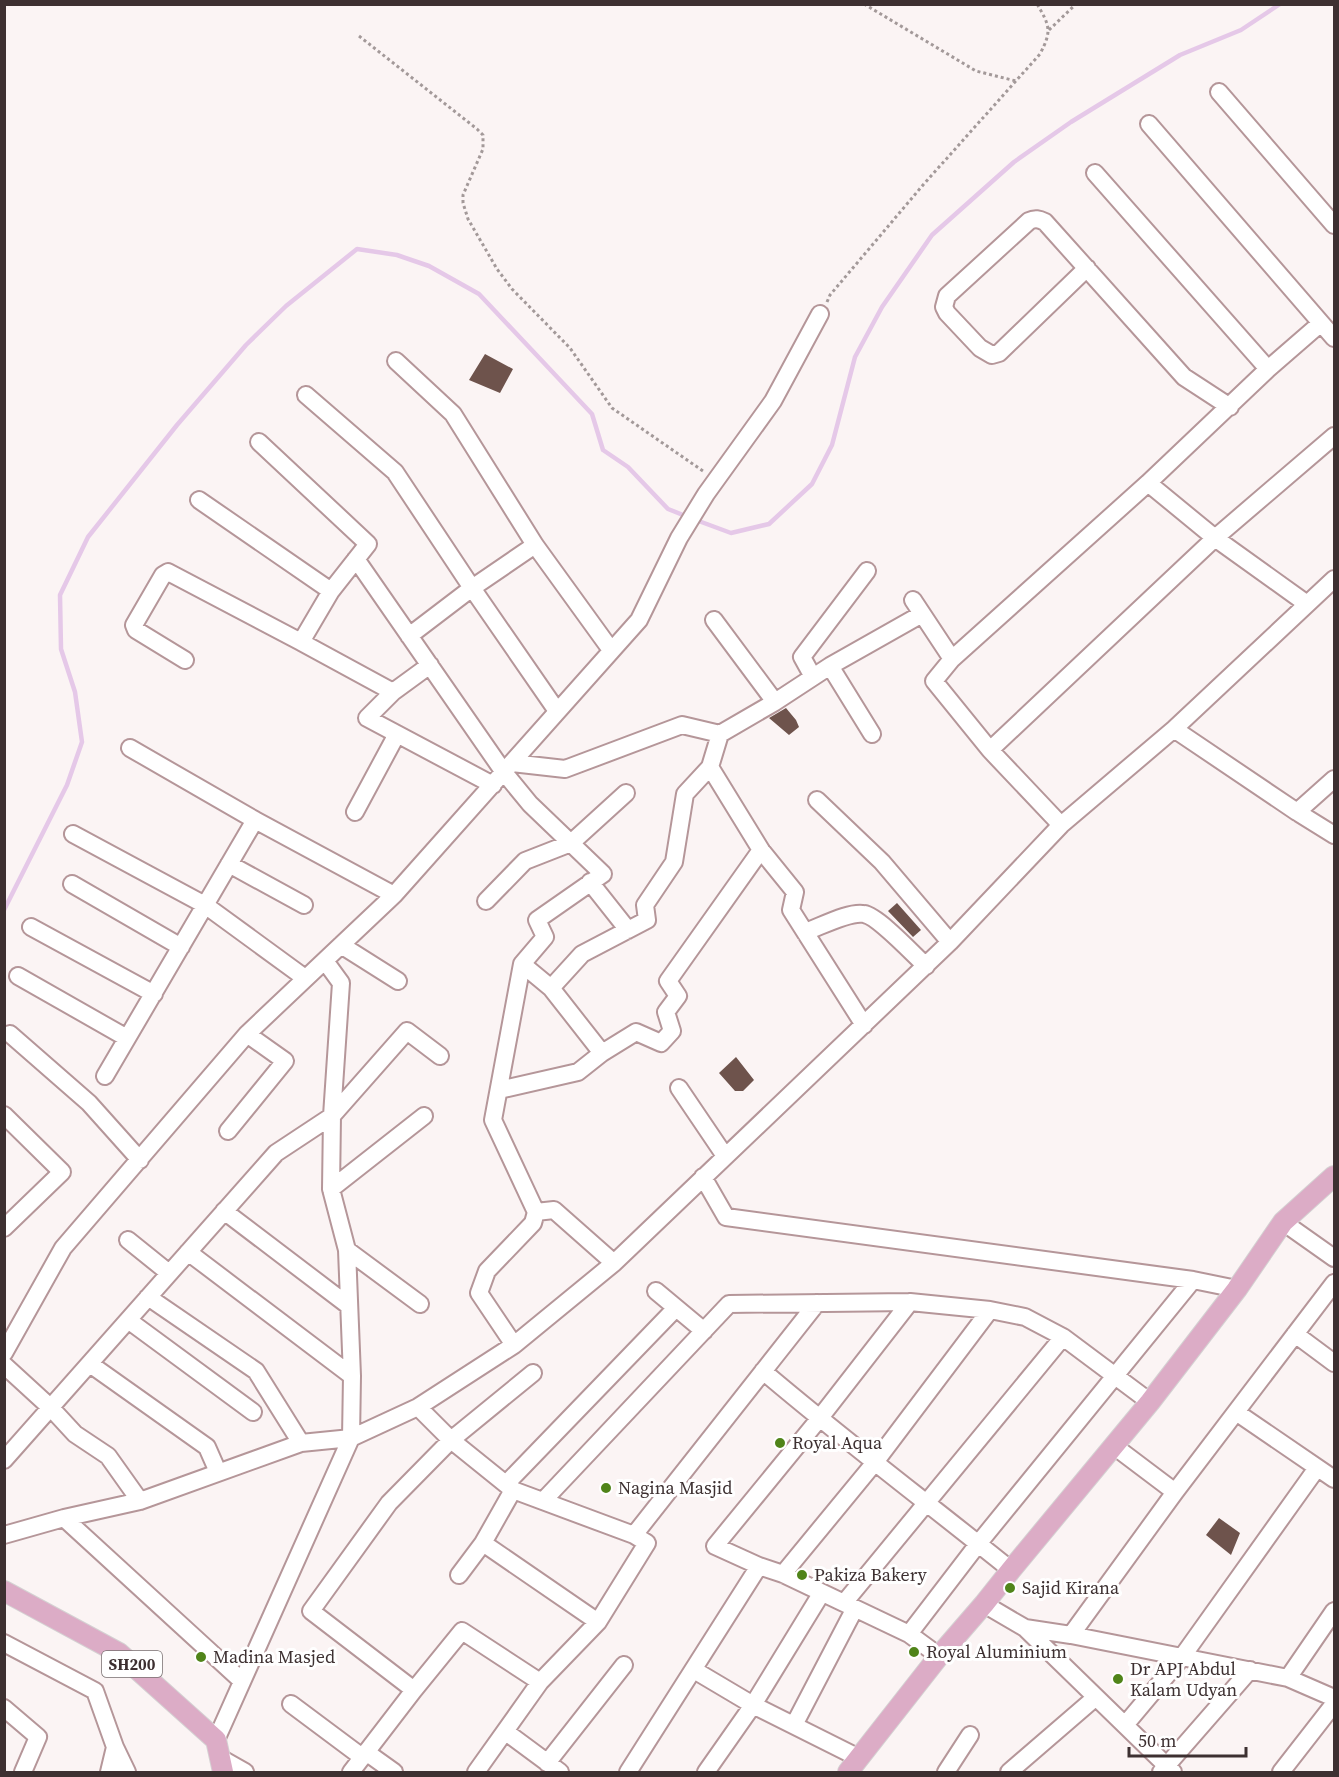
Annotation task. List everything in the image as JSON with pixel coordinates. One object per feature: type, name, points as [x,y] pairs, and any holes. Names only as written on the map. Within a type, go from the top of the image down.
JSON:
[{"type":"main road","points":[[853,1765],[939,1656],[1150,1402],[1237,1289],[1283,1222],[1335,1176]]},
{"type":"main road","name":"SH200","points":[[4,1591],[119,1653],[216,1740]]},
{"type":"main road","points":[[216,1740],[222,1766]]},
{"type":"street","points":[[1219,92],[1335,225]]},
{"type":"street","points":[[1149,124],[1335,338]]},
{"type":"street","points":[[1095,173],[1269,369]]},
{"type":"street","points":[[1087,268],[999,353],[992,355],[980,348],[944,307],[947,296],[1034,219],[1045,222],[1087,268],[1184,376],[1230,407]]},
{"type":"street","points":[[4,1353],[63,1248],[248,1034],[394,895],[639,620],[683,533],[716,480],[773,401],[820,314]]},
{"type":"street","points":[[1061,825],[990,750],[934,681],[952,659],[1148,483],[1321,323]]},
{"type":"street","points":[[396,361],[453,414],[535,545],[611,650]]},
{"type":"street","points":[[306,395],[395,472],[557,711]]},
{"type":"street","points":[[990,750],[1215,538],[1335,436]]},
{"type":"street","points":[[259,442],[368,544],[332,591],[301,642]]},
{"type":"street","points":[[1148,483],[1215,538],[1307,604]]},
{"type":"street","points":[[199,500],[332,591]]},
{"type":"street","points":[[409,636],[472,588],[535,545]]},
{"type":"street","points":[[356,559],[409,636],[507,767],[530,804],[603,873],[537,920],[545,937],[522,964],[494,1120],[536,1212],[533,1223],[487,1271],[479,1293],[514,1345]]},
{"type":"street","points":[[813,677],[802,657],[867,571]]},
{"type":"street","points":[[185,660],[136,630],[134,626],[163,575],[168,572],[393,692]]},
{"type":"street","points":[[4,1534],[140,1501],[301,1443],[351,1438],[418,1407],[514,1345],[614,1263],[926,966],[1061,825],[1174,729],[1307,604],[1331,587]]},
{"type":"street","points":[[913,600],[952,659]]},
{"type":"street","points":[[551,988],[582,954],[647,920],[645,905],[674,862],[685,795],[710,767],[720,735],[830,666],[922,614]]},
{"type":"street","points":[[714,620],[775,702]]},
{"type":"street","points":[[430,664],[393,692],[367,718],[493,785]]},
{"type":"street","points":[[830,666],[872,734]]},
{"type":"street","points":[[507,767],[565,769],[682,725],[720,735]]},
{"type":"street","points":[[1174,729],[1335,835]]},
{"type":"street","points":[[355,812],[397,734]]},
{"type":"street","points":[[130,748],[255,820],[394,895]]},
{"type":"street","points":[[710,767],[761,850],[795,892],[791,910],[864,1025]]},
{"type":"street","points":[[1297,812],[1335,779]]},
{"type":"street","points":[[486,901],[525,861],[571,843],[626,793]]},
{"type":"street","points":[[817,800],[882,862],[950,942]]},
{"type":"street","points":[[105,1076],[255,820]]},
{"type":"street","points":[[73,834],[205,905],[305,978]]},
{"type":"street","points":[[499,1090],[578,1072],[602,1053],[636,1032],[661,1044],[672,1031],[666,1012],[678,996],[668,981],[761,850]]},
{"type":"street","points":[[229,864],[304,904]]},
{"type":"street","points":[[590,882],[628,930]]},
{"type":"street","points":[[72,884],[180,947]]},
{"type":"street","points":[[805,932],[863,913],[874,918],[926,966]]},
{"type":"street","points":[[31,927],[154,994]]},
{"type":"street","points":[[341,945],[398,981]]},
{"type":"street","points":[[216,1740],[351,1438],[352,1376],[347,1250],[331,1189],[332,1116],[341,982],[325,961]]},
{"type":"street","points":[[522,964],[551,988],[602,1053]]},
{"type":"street","points":[[18,976],[127,1038]]},
{"type":"street","points":[[4,1460],[276,1153],[332,1116],[407,1031],[441,1056]]},
{"type":"street","points":[[228,1131],[285,1061],[248,1034]]},
{"type":"street","points":[[10,1035],[89,1103],[140,1160]]},
{"type":"street","points":[[679,1088],[725,1156]]},
{"type":"street","points":[[4,1115],[62,1172],[4,1228]]},
{"type":"street","points":[[331,1189],[424,1116]]},
{"type":"street","points":[[703,1177],[726,1217],[1193,1280],[1237,1289]]},
{"type":"street","points":[[536,1212],[554,1210],[614,1263]]},
{"type":"street","points":[[224,1211],[349,1306]]},
{"type":"street","points":[[1283,1222],[1335,1258]]},
{"type":"street","points":[[128,1240],[169,1273]]},
{"type":"street","points":[[347,1250],[420,1304]]},
{"type":"street","points":[[188,1252],[352,1376]]},
{"type":"street","points":[[909,1634],[978,1544],[1193,1280]]},
{"type":"street","points":[[1071,1635],[1175,1492],[1335,1283]]},
{"type":"street","points":[[656,1291],[704,1331]]},
{"type":"street","points":[[148,1297],[255,1371],[301,1443]]},
{"type":"street","points":[[543,1501],[729,1305],[910,1302],[990,1310],[1025,1317],[1063,1337],[1150,1402]]},
{"type":"street","points":[[910,1302],[819,1419],[715,1546],[783,1574],[909,1634],[939,1656]]},
{"type":"street","points":[[634,1534],[817,1303]]},
{"type":"street","points":[[459,1575],[483,1543],[509,1487],[676,1308]]},
{"type":"street","points":[[783,1574],[876,1461],[990,1310]]},
{"type":"street","points":[[128,1320],[253,1412]]},
{"type":"street","points":[[1295,1334],[1335,1363]]},
{"type":"street","points":[[794,1725],[849,1607],[927,1503],[1063,1337]]},
{"type":"street","points":[[90,1364],[207,1447],[218,1472]]},
{"type":"street","points":[[4,1365],[51,1408],[75,1434],[108,1456],[140,1501]]},
{"type":"street","points":[[763,1371],[819,1419],[876,1461],[1011,1570]]},
{"type":"street","points":[[414,1690],[311,1611],[389,1503],[451,1440],[533,1373]]},
{"type":"street","points":[[418,1407],[451,1440],[509,1487],[634,1534],[647,1543],[598,1622],[540,1682],[476,1773]]},
{"type":"street","points":[[1236,1412],[1335,1479]]},
{"type":"street","points":[[1114,1446],[1175,1492]]},
{"type":"street","points":[[1125,1725],[1182,1657],[1317,1468]]},
{"type":"street","points":[[64,1518],[242,1681]]},
{"type":"street","points":[[483,1543],[598,1622]]},
{"type":"street","points":[[628,1773],[759,1566]]},
{"type":"street","points":[[706,1773],[753,1705],[821,1594]]},
{"type":"street","points":[[984,1604],[1025,1628],[1125,1725],[1167,1771],[1250,1670]]},
{"type":"street","points":[[1288,1678],[1335,1611]]},
{"type":"street","points":[[1025,1628],[1288,1678],[1335,1698]]},
{"type":"street","points":[[351,1773],[462,1631],[540,1682]]},
{"type":"street","points":[[4,1644],[95,1691],[114,1747],[127,1773]]},
{"type":"street","points":[[506,1732],[554,1768],[624,1665]]},
{"type":"street","points":[[694,1670],[753,1705],[794,1725],[853,1765]]},
{"type":"street","points":[[1009,1773],[1096,1697]]},
{"type":"street","points":[[291,1704],[394,1773]]},
{"type":"street","points":[[1281,1773],[1335,1704]]},
{"type":"street","points":[[4,1708],[38,1737],[23,1773]]},
{"type":"street","points":[[946,1773],[970,1735]]},
{"type":"street","points":[[109,1773],[114,1747]]},
{"type":"street","points":[[222,1766],[245,1773]]},
{"type":"path","points":[[864,4],[976,71],[1016,81]]},
{"type":"path","points":[[1037,4],[1049,30]]},
{"type":"path","points":[[820,314],[830,295],[922,186],[1040,54],[1049,30],[1076,4]]},
{"type":"path","points":[[359,36],[483,135],[483,149],[463,195],[463,203],[468,219],[497,269],[512,289],[570,348],[612,408],[716,480]]},
{"type":"building","points":[[485,354],[513,369],[500,393],[469,380]]},
{"type":"building","points":[[786,708],[799,727],[789,735],[769,718]]},
{"type":"building","points":[[897,903],[921,930],[913,937],[888,911]]},
{"type":"building","points":[[736,1057],[754,1080],[743,1091],[735,1091],[719,1073]]},
{"type":"building","points":[[1219,1518],[1240,1533],[1231,1555],[1206,1535]]},
{"type":"waterway","points":[[696,520],[731,533],[769,524],[812,484],[832,445],[855,357],[882,307],[932,235],[1014,162],[1071,122],[1180,55],[1241,30],[1280,4]]},
{"type":"waterway","points":[[4,910],[67,785],[82,742],[75,692],[61,649],[60,595],[88,537],[177,425],[246,345],[286,306],[357,249],[397,255],[429,266],[479,294],[592,414],[603,450],[628,467],[668,509],[688,517]]},
{"type":"place","name":"Royal Aqua","points":[[780,1443]]},
{"type":"place","name":"Nagina Masjid","points":[[606,1488]]},
{"type":"place","name":"Pakiza Bakery","points":[[802,1575]]},
{"type":"place","name":"Sajid Kirana","points":[[1010,1588]]},
{"type":"place","name":"Royal Aluminium","points":[[914,1652]]},
{"type":"place","name":"Madina Masjed","points":[[201,1657]]},
{"type":"place","name":"Dr APJ Abdul Kalam Udyan","points":[[1118,1679]]}]
